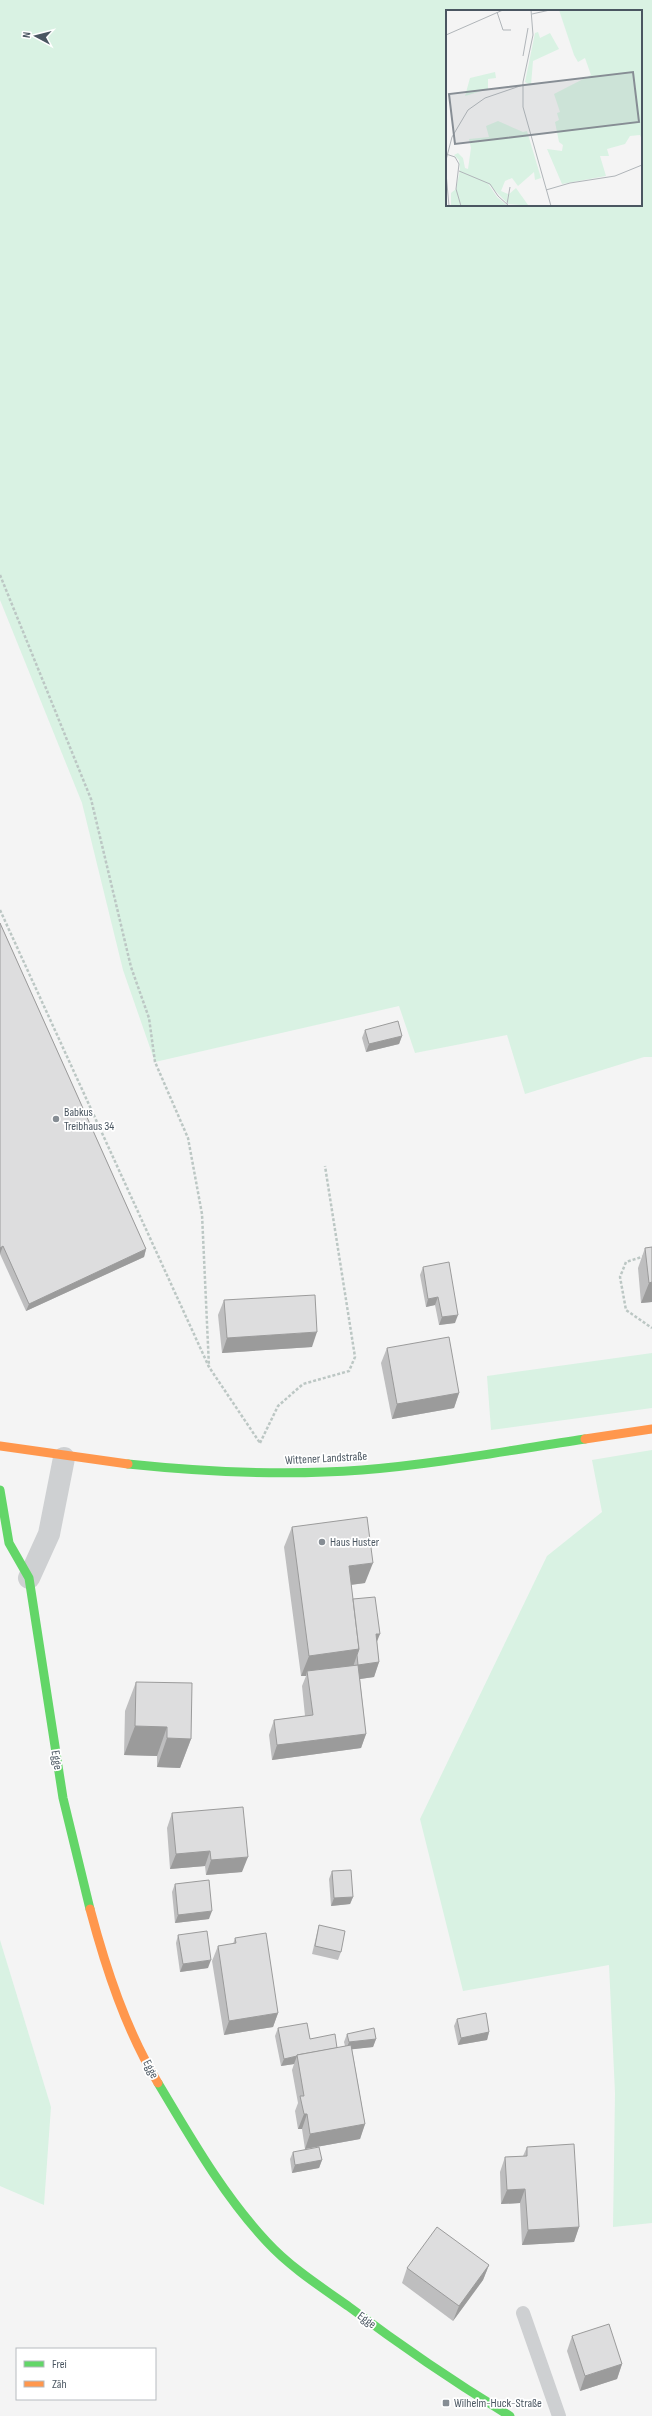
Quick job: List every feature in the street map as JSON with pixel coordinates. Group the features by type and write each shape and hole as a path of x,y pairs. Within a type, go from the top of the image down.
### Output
{"street":[{"name":"Wittener Landstraße","path":"0,1446 64,1458 195,1471 278,1473 346,1471 414,1464 652,1429"},
{"path":"29,1578 49,1534 64,1458"},
{"name":"Egge","path":"0,1490 9,1543 29,1578 64,1798 82,1883 102,1953 127,2020 153,2075 172,2108 230,2197 253,2227 282,2257 433,2367 510,2416"}],"lane":[{"path":"524,2313 559,2416"}],"path":[{"path":"0,575 91,799 131,967 149,1018 155,1062 188,1138 202,1214 209,1367"},
{"path":"0,910 209,1367 260,1443 278,1473"},
{"path":"260,1443 278,1406 303,1384 350,1371 355,1357 325,1166"},
{"path":"652,1253 626,1262 620,1277 626,1310 652,1328"}],"green space":[{"path":"0,0 652,0 652,1057 644,1057 525,1094 507,1035 415,1053 399,1006 155,1062 123,970 82,803 0,600"},
{"path":"652,1353 652,1408 491,1430 487,1376"},
{"path":"652,1450 652,2223 613,2227 615,2093 609,1965 463,1991 420,1819 547,1556 602,1512 592,1460"},
{"path":"0,1940 51,2107 44,2205 0,2186"}],"building":[{"path":"0,923 146,1249 29,1304 3,1246 0,1248"},
{"path":"398,1021 402,1036 369,1044 365,1030"},
{"path":"652,1247 652,1282 649,1283 645,1248"},
{"path":"449,1262 458,1315 442,1317 438,1297 428,1299 423,1267"},
{"path":"315,1295 317,1332 227,1338 224,1300"},
{"path":"449,1337 459,1393 397,1404 387,1348"},
{"path":"367,1517 373,1563 349,1566 359,1649 309,1656 292,1527"},
{"path":"375,1597 380,1634 376,1634 379,1662 358,1665 357,1655 359,1649 353,1599"},
{"path":"358,1665 366,1734 277,1745 274,1720 313,1715 307,1671"},
{"path":"136,1682 192,1683 191,1739 167,1738 167,1727 135,1726"},
{"path":"243,1807 248,1857 211,1860 210,1851 176,1854 172,1813"},
{"path":"351,1870 353,1897 334,1898 332,1871"},
{"path":"209,1880 212,1911 178,1915 175,1884"},
{"path":"319,1925 345,1931 341,1952 315,1946"},
{"path":"207,1931 211,1960 183,1964 178,1935"},
{"path":"266,1933 278,2013 229,2021 218,1946 236,1943 235,1938"},
{"path":"486,2013 489,2032 461,2038 457,2019"},
{"path":"307,2023 310,2039 335,2034 337,2048 297,2055 284,2059 278,2028"},
{"path":"374,2028 376,2039 349,2042 347,2034"},
{"path":"351,2045 365,2124 310,2134 307,2114 304,2114 300,2096 304,2096 297,2055"},
{"path":"574,2144 579,2227 528,2230 525,2189 507,2190 505,2157 527,2156 527,2147"},
{"path":"319,2147 322,2160 295,2165 293,2152"},
{"path":"437,2227 489,2265 459,2306 407,2268"},
{"path":"609,2324 622,2364 585,2376 572,2336"}],"traffic: fast":[{"path":"128,1464 245,1472 333,1472 418,1464 585,1439"},
{"path":"0,1490 9,1543 29,1578 63,1798 90,1909"},
{"path":"158,2083 208,2166 222,2186 251,2224 276,2251 306,2276 407,2349 510,2416"}],"traffic: slow":[{"path":"585,1439 652,1429"},
{"path":"0,1446 128,1464"},
{"path":"90,1909 118,1999 136,2042 158,2083"}],"place":[{"name":"Babkus Treibhaus 34","path":"56,1119"},
{"name":"Haus Huster","path":"322,1542"},
{"name":"Wilhelm-Huck-Straße","path":"446,2403"}]}
